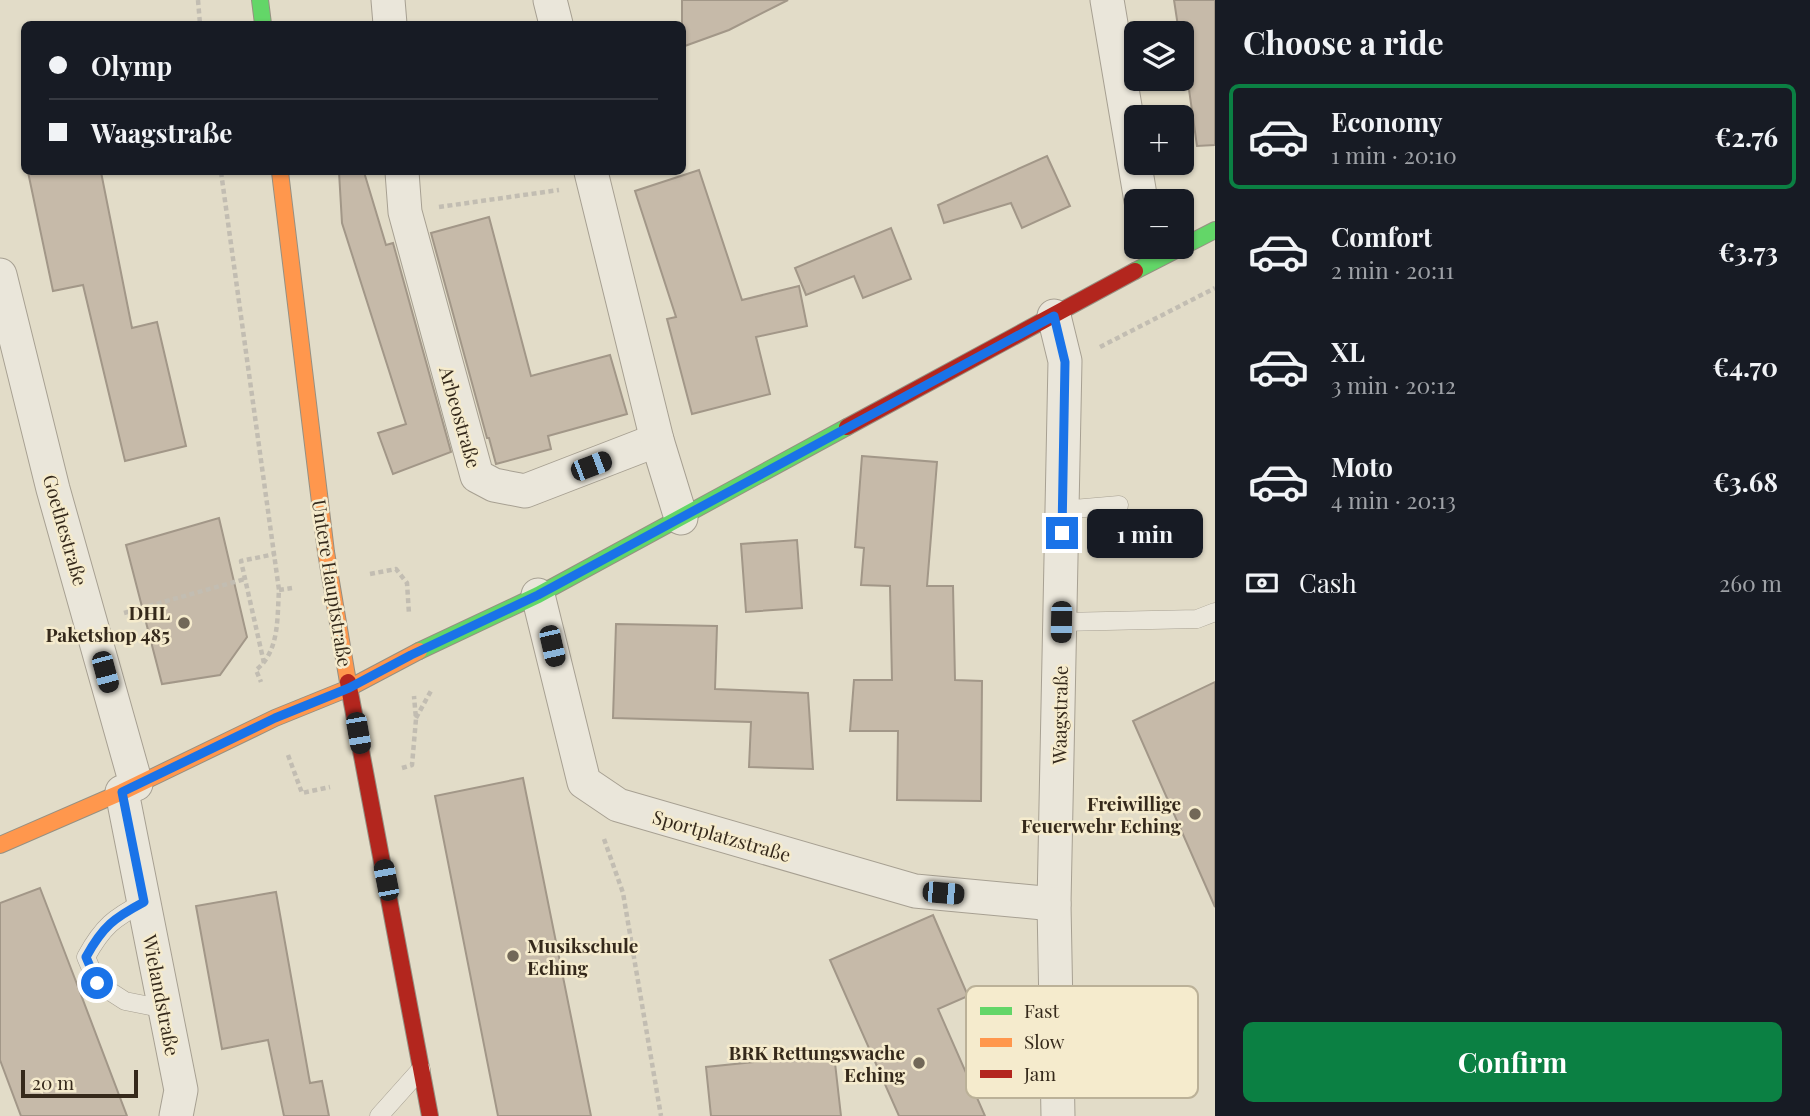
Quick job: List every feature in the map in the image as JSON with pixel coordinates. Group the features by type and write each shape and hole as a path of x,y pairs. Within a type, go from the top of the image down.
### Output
{"street":[{"path":"260,0 263,21"},
{"path":"388,0 390,21"},
{"path":"550,0 555,21"},
{"path":"1107,0 1139,189"},
{"name":"Untere Hauptstraße","path":"280,175 326,552 430,1116"},
{"name":"Arbeostraße","path":"402,175 405,212 477,476 494,485 525,491 657,440"},
{"path":"593,178 657,440 681,518"},
{"path":"1194,238 1215,230"},
{"path":"0,845 129,788 275,718 349,688 538,595 1054,316 1143,259"},
{"name":"Goethestraße","path":"0,275 53,489 91,622 129,788"},
{"name":"Waagstraße","path":"1054,316 1065,362 1054,904 1056,986"},
{"path":"538,595 584,782"},
{"name":"Sportplatzstraße","path":"584,782 618,805 915,891 1054,904"},
{"name":"Wielandstraße","path":"129,788 144,902 181,1090 176,1116"},
{"name":"Waagstraße","path":"1058,1098 1058,1116"}],"lane":[{"path":"1062,510 1119,505"},
{"path":"1061,622 1197,619 1215,612"},
{"path":"144,902 116,916 96,938 86,957 97,983 125,1001 165,1009"},
{"path":"379,1116 421,1069"}],"path":[{"path":"198,0 200,21"},
{"path":"221,175 279,590 275,641 264,663 256,670 302,793 366,779"},
{"path":"405,212 593,178"},
{"path":"1065,362 1105,345 1215,288"},
{"path":"264,663 240,561 275,554"},
{"path":"91,622 245,579"},
{"path":"584,782 623,893 662,1116"}],"building":[{"path":"682,0 788,0 729,30 686,46 686,21 682,21"},
{"path":"1174,0 1215,0 1215,145 1197,146 1194,105 1191,105 1189,91 1194,91 1194,21 1177,21"},
{"path":"1047,156 1070,206 1022,228 1011,203 944,223 938,205"},
{"path":"699,170 742,300 799,286 807,326 756,337 770,394 692,414 667,319 676,317 635,191"},
{"path":"29,175 102,175 132,328 157,322 186,446 125,461 83,285 53,291"},
{"path":"339,175 365,175 386,245 393,243 451,452 393,474 378,433 406,424 342,223"},
{"path":"489,217 531,376 610,355 627,414 548,436 551,449 496,464 431,233"},
{"path":"891,228 911,279 863,298 854,276 806,295 795,268"},
{"path":"862,456 937,462 927,586 953,586 955,680 982,681 981,801 897,800 898,731 850,731 854,680 892,680 890,586 861,585 864,548 855,547"},
{"path":"219,518 247,637 220,675 162,684 126,545"},
{"path":"797,540 802,608 746,612 741,544"},
{"path":"616,624 717,626 715,689 808,693 813,769 749,767 751,722 613,718"},
{"name":"Freiwillige Feuerwehr Eching","path":"1215,682 1215,907 1133,721"},
{"name":"Musikschule Eching","path":"523,778 591,1116 498,1116 435,796"},
{"path":"40,888 127,1116 21,1116 0,1060 0,903"},
{"path":"276,892 310,1083 322,1081 329,1116 284,1116 268,1040 222,1049 196,906"},
{"name":"BRK Rettungswache Eching","path":"933,915 966,991 966,997 938,1009 966,1073 966,1098 977,1098 985,1116 899,1116 830,960"},
{"path":"834,1054 841,1116 711,1116 706,1067"}],"traffic: fast":[{"path":"260,0 263,21"},
{"path":"1135,271 1215,230"},
{"path":"419,651 538,595 847,427"}],"traffic: slow":[{"path":"280,175 326,552 348,682"},
{"path":"0,845 122,792 275,718 349,688 419,651"}],"traffic: jam":[{"path":"847,427 1135,271"},
{"path":"348,682 430,1116"}],"place":[{"name":"DHL Paketshop 485","path":"184,623"},
{"name":"Freiwillige Feuerwehr Eching","path":"1195,814"},
{"name":"Musikschule Eching","path":"513,956"},
{"name":"BRK Rettungswache Eching","path":"919,1063"}],"route":[{"path":"97,983 86,957 96,938 116,916 144,902 122,792 275,718 349,688 411,655 538,595 1054,316 1065,362 1062,533"}]}
